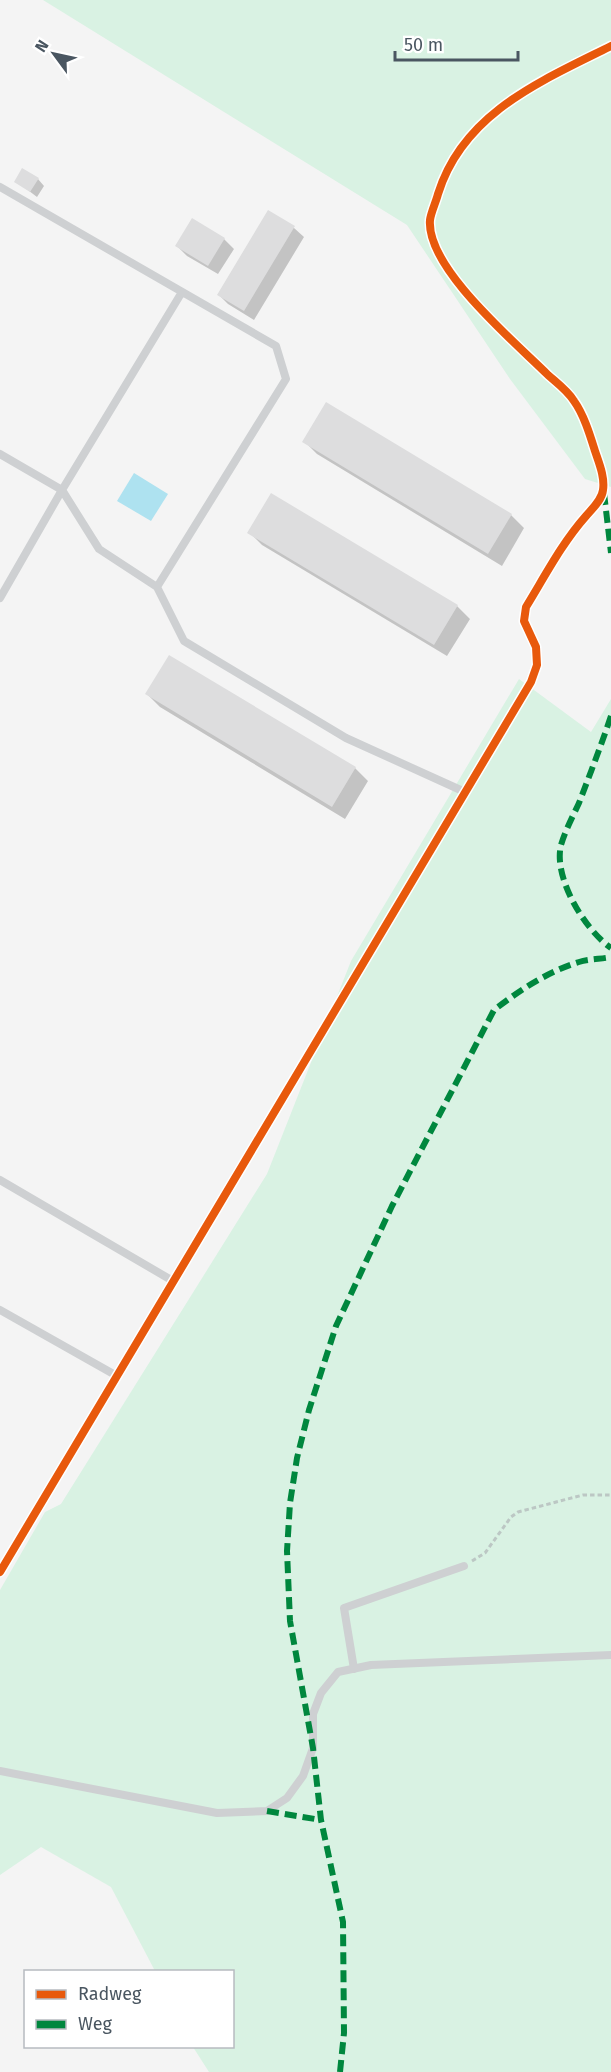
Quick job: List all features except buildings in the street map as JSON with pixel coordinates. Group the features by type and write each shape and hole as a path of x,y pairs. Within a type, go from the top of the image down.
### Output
{"lane":[{"path":"0,187 276,346 286,379 157,587"},
{"path":"0,598 62,490 182,292"},
{"path":"0,454 62,490 99,549 157,587 184,641 346,738 465,792"},
{"path":"0,1180 173,1281"},
{"path":"0,1310 117,1376"},
{"path":"354,1669 344,1608 464,1566"},
{"path":"0,1771 217,1813 267,1811 287,1798 303,1776 313,1748 313,1714 321,1693 338,1672 371,1665 611,1655"}],"path":[{"path":"464,1566 485,1553 511,1517 518,1512 583,1495 611,1495"}],"green space":[{"path":"43,0 611,0 611,487 585,479 510,379 407,225"},
{"path":"519,679 591,732 611,699 611,2072 209,2072 194,2048 234,2048 234,1970 154,1970 111,1887 41,1847 0,1875 0,1590 45,1512 61,1504 267,1174 351,961"}],"water":[{"path":"134,473 168,494 151,521 117,501"}],"marked path":[{"path":"604,493 611,553"},
{"path":"611,716 561,845 560,858 566,887 573,902 591,929 611,948"},
{"path":"340,2072 344,2033 343,1922 321,1820 313,1748 290,1621 287,1551 290,1503 297,1458 309,1410 336,1326 392,1206 494,1010 545,976 567,966 611,957"},
{"path":"267,1811 321,1820"}],"cycle path":[{"path":"0,1572 531,682 537,665 536,647 524,621 526,607 569,537 599,501 603,490 600,465 581,412 572,397 496,325 457,282 442,260 433,239 430,220 450,166 466,142 485,121 532,87 611,46"}]}
